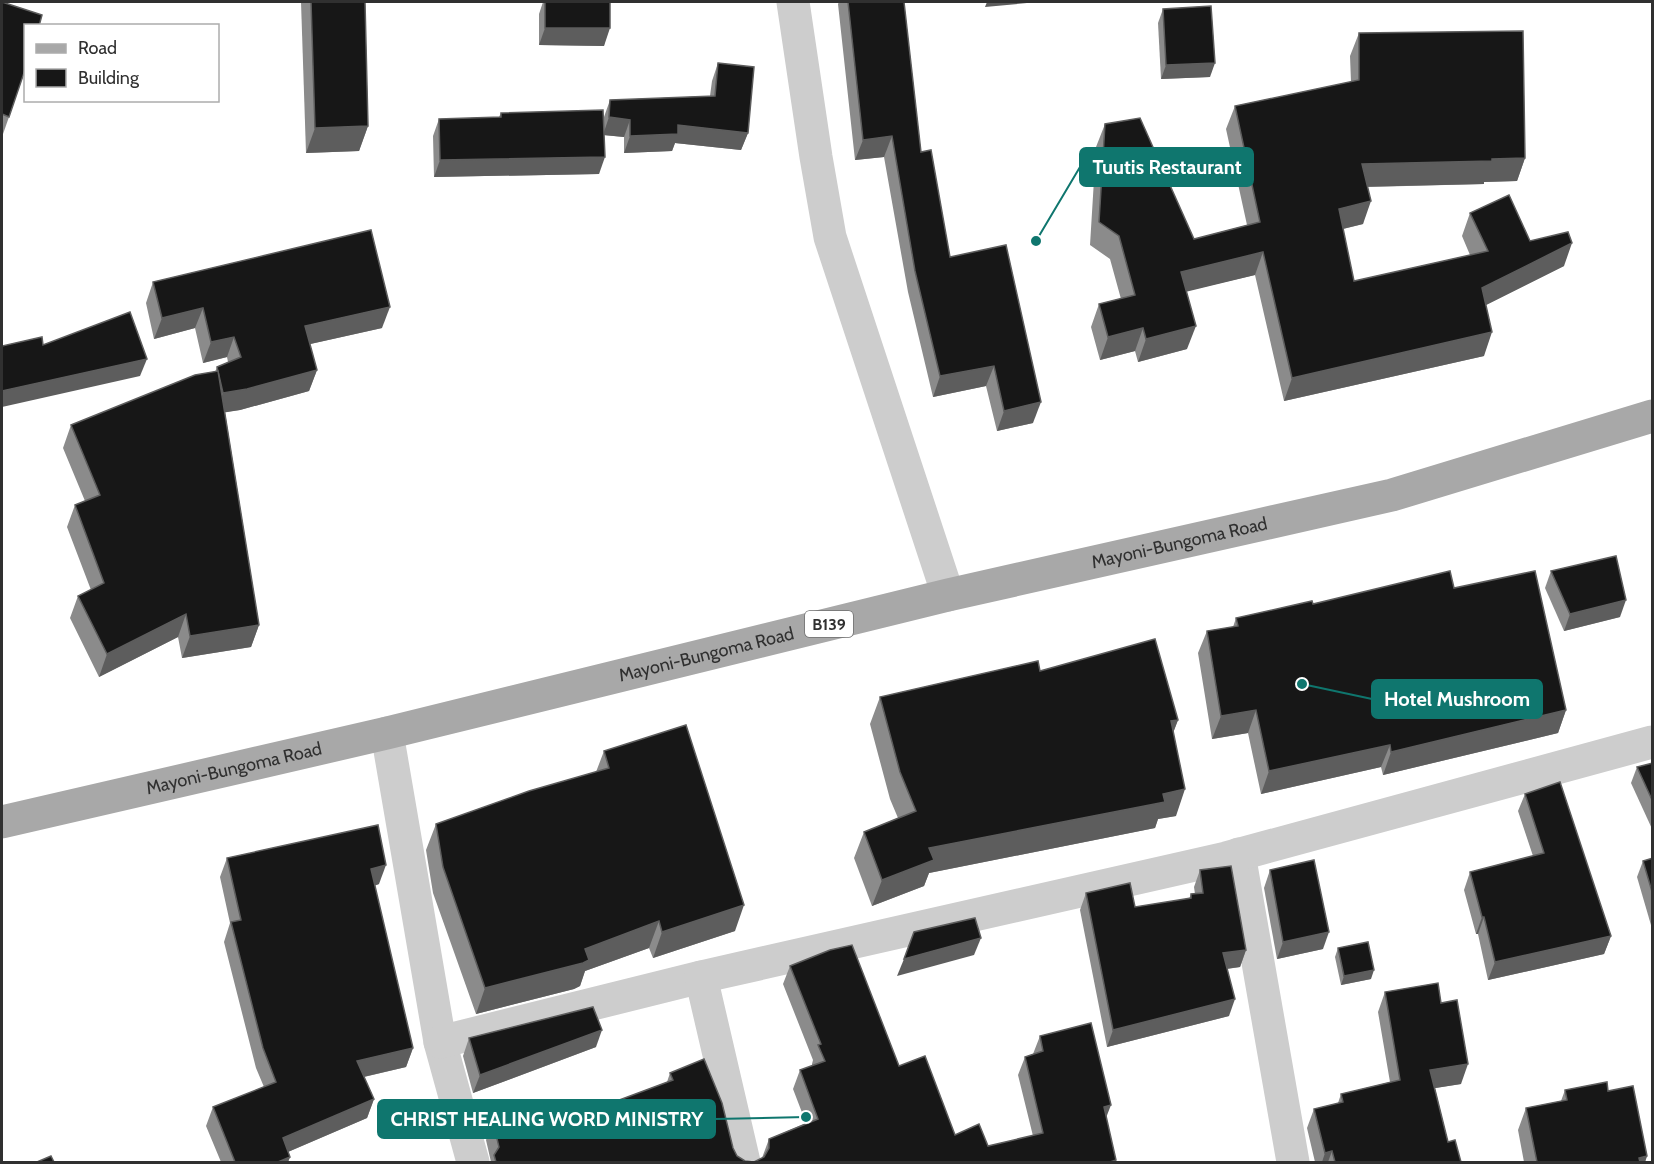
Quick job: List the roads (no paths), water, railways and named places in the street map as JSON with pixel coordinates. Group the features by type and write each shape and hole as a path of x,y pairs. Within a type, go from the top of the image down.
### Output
{"main road":[{"name":"Mayoni-Bungoma Road","path":"2,822 387,733 948,595 1392,495 1653,416"}],"street":[{"path":"793,2 830,237 948,595"},
{"path":"387,733 440,1042 473,1162"},
{"path":"440,1042 701,977 1239,854 1653,742"},
{"path":"1239,854 1293,1162"},
{"path":"701,977 744,1162"}],"place":[{"name":"Tuutis Restaurant","path":"1036,241"},
{"name":"Hotel Mushroom","path":"1302,684"},
{"name":"CHRIST HEALING WORD MINISTRY","path":"806,1117"}]}
